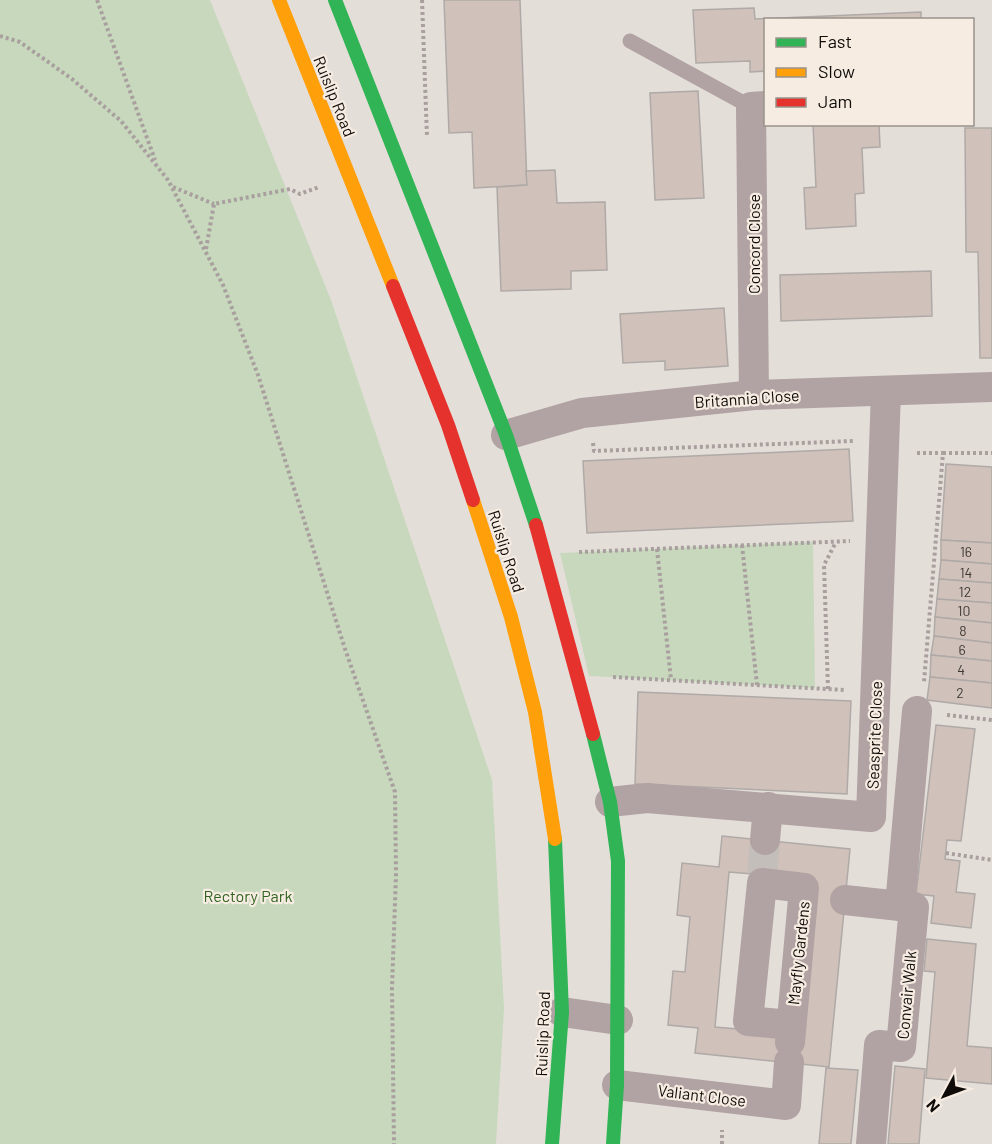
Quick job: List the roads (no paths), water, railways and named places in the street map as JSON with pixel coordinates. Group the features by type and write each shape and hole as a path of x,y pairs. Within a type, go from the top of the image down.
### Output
{"street":[{"name":"Ruislip Road","path":"279,0 448,425 511,617 535,712 554,825 562,1012 552,1144"},
{"path":"335,0 506,435 543,545 579,675 610,802 618,861 617,1085 613,1144"},
{"name":"Concord Close","path":"754,395 758,107"},
{"name":"Britannia Close","path":"506,435 591,412 754,395 992,387"},
{"name":"Seasprite Close","path":"610,802 646,798 871,817 886,391"},
{"path":"845,900 900,906 920,700"},
{"path":"765,840 768,807"},
{"name":"Mayfly Gardens","path":"786,1106 804,888 762,879 748,1021 790,1043"},
{"name":"Convair Walk","path":"871,1144 879,1045 901,1047 914,908 900,906"},
{"path":"562,1012 618,1020"},
{"name":"Valiant Close","path":"617,1085 786,1106"}],"lane":[{"path":"630,41 758,107"}],"tunnel":[{"path":"762,874 765,840"}],"park label":[{"name":"Rectory Park","path":"248,895"}]}
